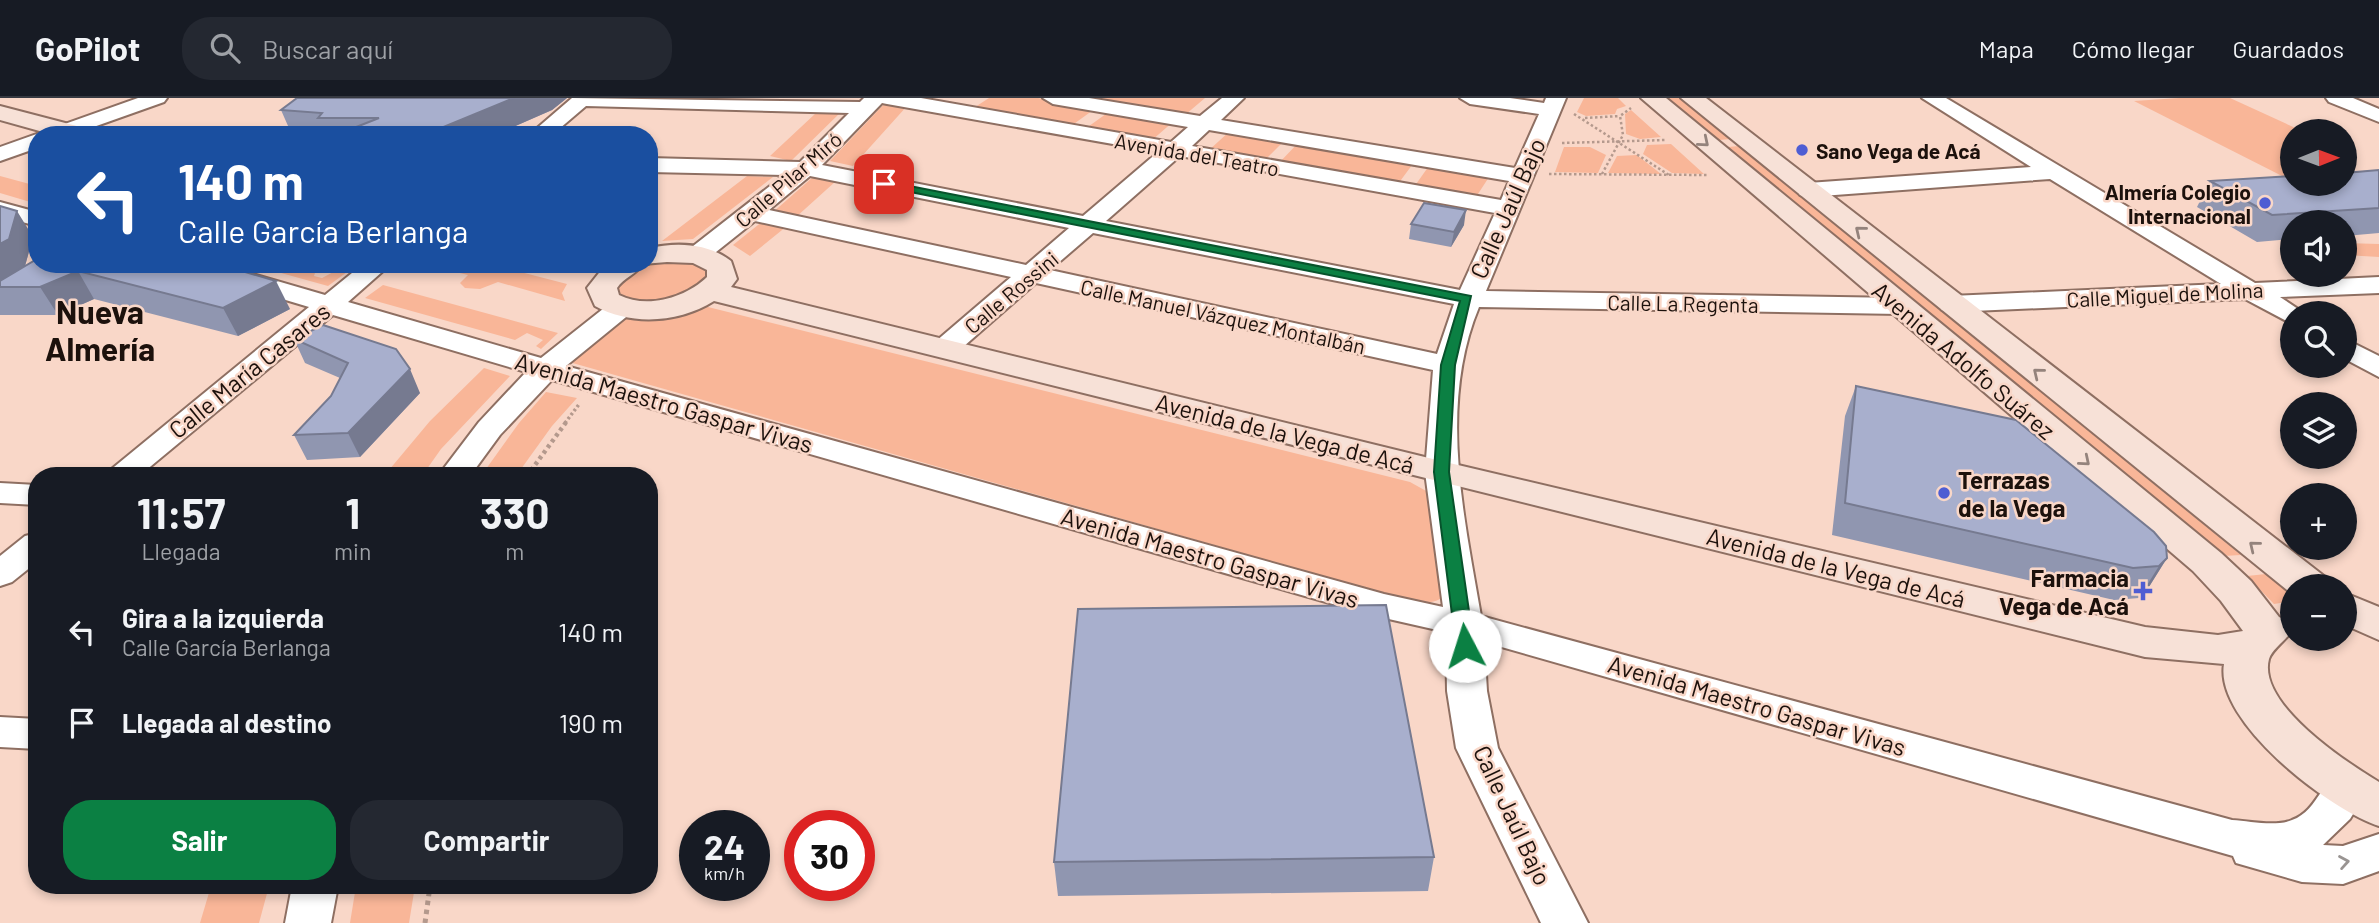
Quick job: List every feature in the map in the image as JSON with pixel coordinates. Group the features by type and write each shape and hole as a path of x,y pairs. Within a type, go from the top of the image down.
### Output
{"main road":[{"name":"Avenida Adolfo Suárez","path":"1692,98 2294,574"},
{"name":"Avenida Adolfo Suárez","path":"1643,102 1900,306 2218,572 2271,633"},
{"path":"0,113 43,126"},
{"path":"612,273 602,288 606,300 622,307 664,307 712,291 722,279 721,267 697,255 658,256"},
{"name":"Avenida de la Vega de Acá","path":"712,291 1441,472 2145,642 2218,650 2271,633"},
{"path":"2357,614 2379,626"},
{"path":"2357,623 2379,626"},
{"path":"2271,633 2246,658 2246,673 2261,709 2295,748 2363,797"},
{"name":"Avenida de la Vega de Acá","path":"2145,642 2187,659 2221,678 2261,709"}],"street":[{"path":"84,126 157,98"},
{"name":"Avenida del Teatro","path":"887,98 1508,208"},
{"name":"Avenida del Teatro","path":"1053,98 1521,176"},
{"name":"Calle Rossini","path":"945,348 1234,98"},
{"path":"1470,98 1559,107"},
{"path":"1932,98 2280,309"},
{"path":"2336,98 2379,116"},
{"path":"550,126 583,99 871,103"},
{"name":"Calle Pilar Miró","path":"697,255 806,169 871,103"},
{"name":"Calle Jaúl Bajo","path":"1559,107 1521,176 1467,299 1448,365 1441,472 1464,624 1467,691 1477,748 1565,923"},
{"path":"0,155 28,144"},
{"name":"Calle La Regenta","path":"658,165 806,169 1467,299 1900,306"},
{"path":"1808,190 2055,172"},
{"path":"0,209 28,217"},
{"name":"Calle Manuel Vázquez Montalbán","path":"752,213 1448,365"},
{"name":"Avenida Maestro Gaspar Vivas","path":"221,273 597,384 1384,606 1464,624 2232,838 2275,841 2306,837 2328,817 2363,797"},
{"name":"Calle María Casares","path":"130,467 368,273"},
{"name":"Calle Miguel de Molina","path":"1951,304 2379,285"},
{"path":"460,467 483,433 548,369 622,307"},
{"path":"2357,354 2379,368"},
{"path":"0,493 28,495"},
{"path":"0,574 28,551"},
{"path":"0,732 28,734"},
{"name":"Avenida Maestro Gaspar Vivas","path":"2232,838 2253,851 2302,863 2343,864 2379,852"},
{"path":"308,923 313,894"}],"path":[{"path":"1602,174 1623,135 1620,117 1624,111 1643,102"},
{"path":"1559,107 1585,118 1618,143 1669,175"},
{"path":"1585,118 1620,117"},
{"path":"1557,144 1673,140"},
{"path":"1545,174 1714,176"},
{"path":"533,467 562,424 597,384"},
{"path":"425,923 429,894"}],"shaded area":[{"path":"989,98 1038,98 1096,108 1071,126 972,109"},
{"path":"1077,98 1205,98 1185,115"},
{"path":"1584,98 1618,98 1626,106 1617,109 1615,114 1586,116 1577,112"},
{"path":"1668,98 1680,98 1731,139 1719,140"},
{"path":"2230,98 2280,121 2280,175 2134,101"},
{"path":"886,102 907,106 853,166 830,161"},
{"path":"830,110 843,110 791,161 770,156 816,113 827,113"},
{"path":"1631,110 1661,137 1640,139 1626,134 1625,114"},
{"path":"1110,111 1174,121 1151,141 1085,129"},
{"path":"1230,131 1285,140 1264,161 1208,151"},
{"path":"1299,142 1415,161 1398,184 1279,163"},
{"path":"1671,144 1704,174 1672,173 1643,154 1647,145"},
{"path":"1739,146 2241,555 2223,556 1728,147"},
{"path":"1564,147 1590,147 1606,155 1598,173 1555,172"},
{"path":"1637,155 1661,174 1608,173 1617,156"},
{"path":"1431,163 1491,174 1476,197 1414,187"},
{"path":"0,176 28,184 28,201 0,193"},
{"path":"747,176 773,177 693,239 662,241"},
{"path":"813,177 836,181 795,218 771,214"},
{"path":"763,221 787,226 750,256 733,245"},
{"path":"2357,243 2379,244 2379,257 2357,256"},
{"path":"658,262 694,263 708,273 706,280 688,294 660,302 629,300 615,290 629,273 658,273"},
{"path":"281,273 315,273 314,276 322,278 331,273 346,273 328,286"},
{"path":"460,273 525,273 567,284 562,293 565,301 498,282 480,289 465,288 460,283 468,275"},
{"path":"383,285 558,333 541,349 536,346 543,340 527,333 515,340 365,298"},
{"path":"700,305 1410,482 1428,492 1445,594 1436,601 1415,602 569,362 621,317"},
{"path":"484,368 510,376 441,449 428,467 392,467 430,421"},
{"path":"546,392 577,398 552,426 522,467 487,467 519,423"},
{"path":"2266,574 2280,583 2280,603 2274,604 2247,576"},
{"path":"209,894 267,894 259,923 200,923"},
{"path":"355,894 414,894 409,923 350,923"}],"building":[{"path":"297,98 514,98 446,126 359,126 379,118 318,118 322,113 281,110"},
{"path":"2379,170 2379,208 2280,210 2280,214 2272,215 2210,181 2280,177 2280,196 2357,196 2357,172"},
{"path":"1424,203 1466,210 1454,232 1411,224"},
{"path":"0,206 17,211 9,239 0,244"},
{"path":"28,264 28,273 73,273 40,287 0,287 0,281"},
{"path":"86,273 249,273 276,281 223,308"},
{"path":"323,325 396,349 410,369 348,433 294,435 331,396 348,363 294,339"},
{"name":"Terrazas de la Vega","path":"1856,386 2016,420 2154,532 2166,546 2167,558 2159,566 2133,568 1845,503"},
{"path":"1386,605 1434,857 1054,862 1078,609"}],"place":[{"name":"Sano Vega de Acá","path":"1802,150"},
{"name":"Almería Colegio Internacional","path":"2265,203"},
{"name":"Terrazas de la Vega","path":"1944,493"},
{"name":"Farmacia Vega de Acá","path":"2143,591"}],"district":[{"name":"Nueva Almería","path":"100,330"}],"route":[{"path":"884,184 1467,299 1448,365 1441,472 1465,646"}]}
